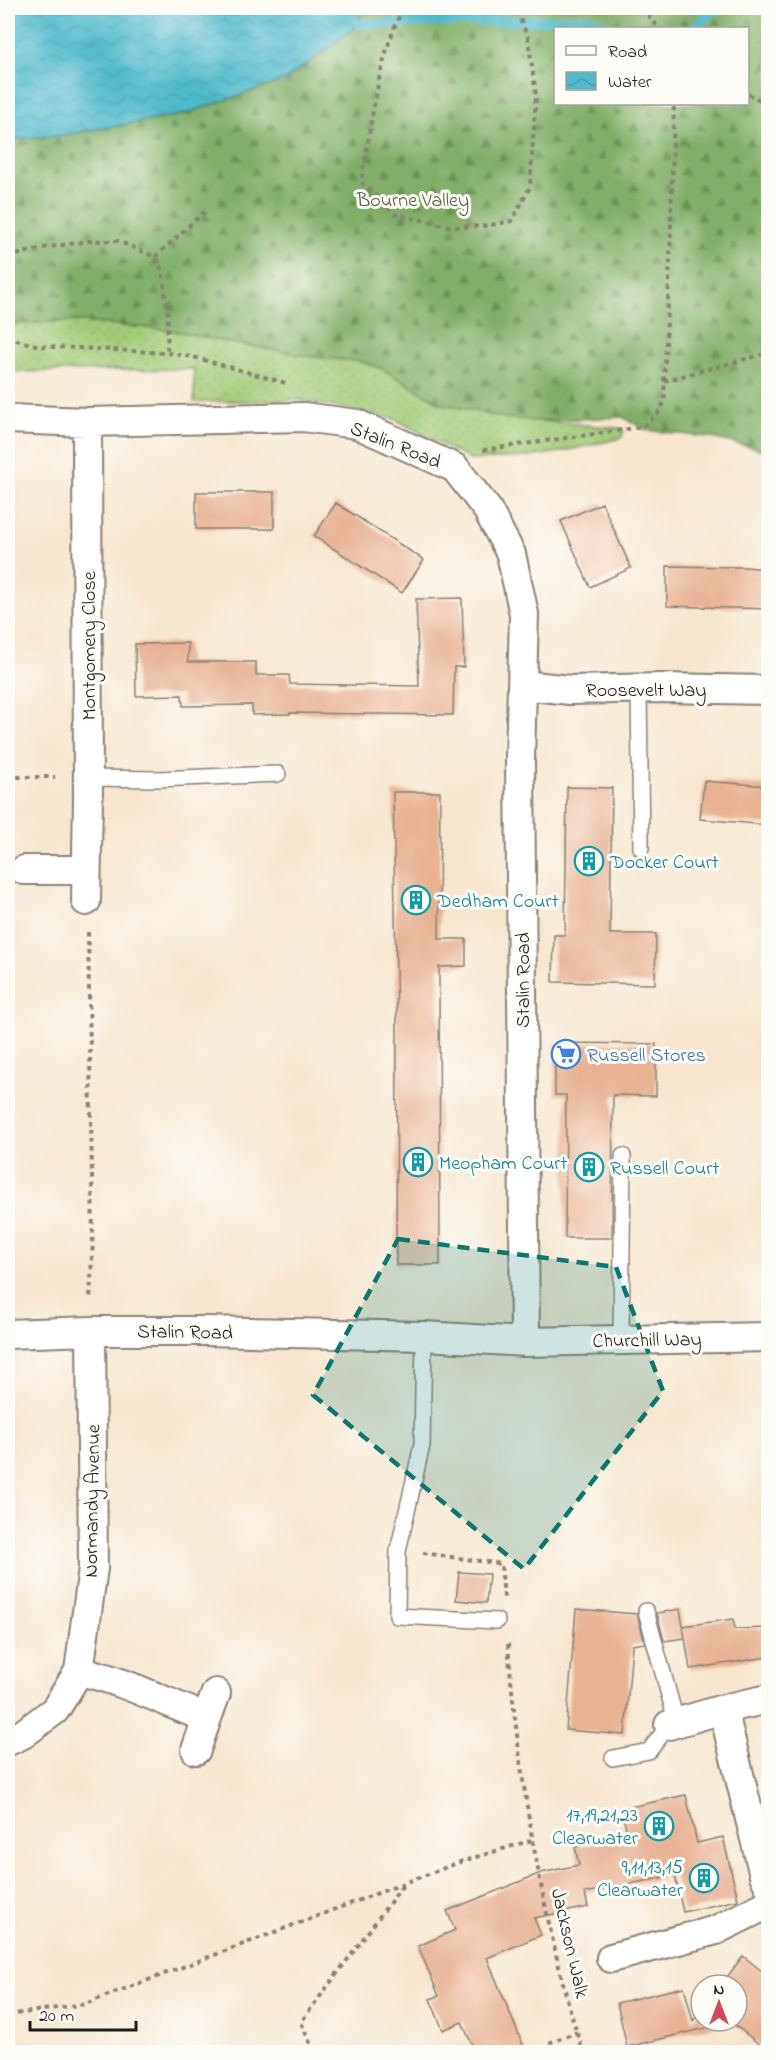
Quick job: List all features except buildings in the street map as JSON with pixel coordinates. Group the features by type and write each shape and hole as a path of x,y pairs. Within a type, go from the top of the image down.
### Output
{"street":[{"name":"Stalin Road","path":"8,419 87,422 303,417 357,424 454,468 487,509 511,554 524,614 520,759 525,1342 424,1336 91,1331 8,1334"},
{"name":"Montgomery Close","path":"86,901 87,422"},
{"name":"Roosevelt Way","path":"523,685 570,690 639,688 768,690"},
{"path":"24,870 86,870"},
{"name":"Normandy Avenue","path":"8,1741 23,1734 55,1710 79,1671 93,1568 91,1331"},
{"name":"Churchill Way","path":"525,1342 768,1337"},
{"path":"79,1671 129,1686 212,1705 196,1750"},
{"path":"673,1724 768,1699"},
{"path":"723,1709 768,1884"},
{"path":"611,1958 716,1930 768,1904"}],"lane":[{"path":"639,688 641,848"},
{"path":"88,778 157,779 278,774"},
{"path":"621,1340 622,1156"},
{"path":"424,1336 422,1445 398,1551 397,1616 497,1621"},
{"path":"613,1758 649,1751 673,1724 646,1611"}],"path":[{"path":"403,8 394,26 383,61 361,182 396,214 453,226 512,221 531,187 536,95 528,37 515,8"},
{"path":"642,8 658,27"},
{"path":"749,95 768,104"},
{"path":"476,451 642,427 657,415 665,401 674,105"},
{"path":"155,257 204,212"},
{"path":"8,257 43,248 90,241 118,241 155,257 162,270 168,315 167,353 39,346 8,336"},
{"path":"664,381 768,352"},
{"path":"8,777 88,778"},
{"path":"86,901 93,1237 90,1293 91,1331"},
{"path":"398,1551 501,1564 505,1602"},
{"name":"Jackson Walk","path":"508,1643 517,1740 532,1840 565,1992 583,2052"},
{"path":"8,2015 85,2004 460,1862 532,1840"},
{"path":"314,2052 301,2022 403,1885"},
{"path":"546,2052 551,2042 578,2032"}],"highlighted area":[{"path":"398,1239 616,1267 663,1391 524,1569 313,1395"}],"green space":[{"name":"Bourne Valley","path":"360,8 768,8 768,451 708,437 646,430 623,417 536,421 499,417 440,403 383,369 359,361 313,357 171,330 72,321 8,324 8,139 58,136 181,115 285,80 360,24"},
{"path":"72,321 171,330 313,357 359,361 383,369 440,403 499,417 619,428 624,431 621,438 565,451 529,457 470,460 395,419 300,400 194,402 194,369 8,372 8,324"}],"water":[{"path":"8,8 360,8 360,24 285,80 181,115 58,136 8,139"}],"waterway":[{"path":"695,27 716,8"},
{"path":"360,24 589,19 610,27"}],"place":[{"name":"Docker Court","path":"589,861"},
{"name":"Dedham Court","path":"416,900"},
{"name":"Russell Stores","path":"566,1054"},
{"name":"Meopham Court","path":"418,1162"},
{"name":"Russell Court","path":"589,1167"},
{"name":"17,19,21,23 Clearwater","path":"659,1826"},
{"name":"9,11,13,15 Clearwater","path":"704,1878"}]}
